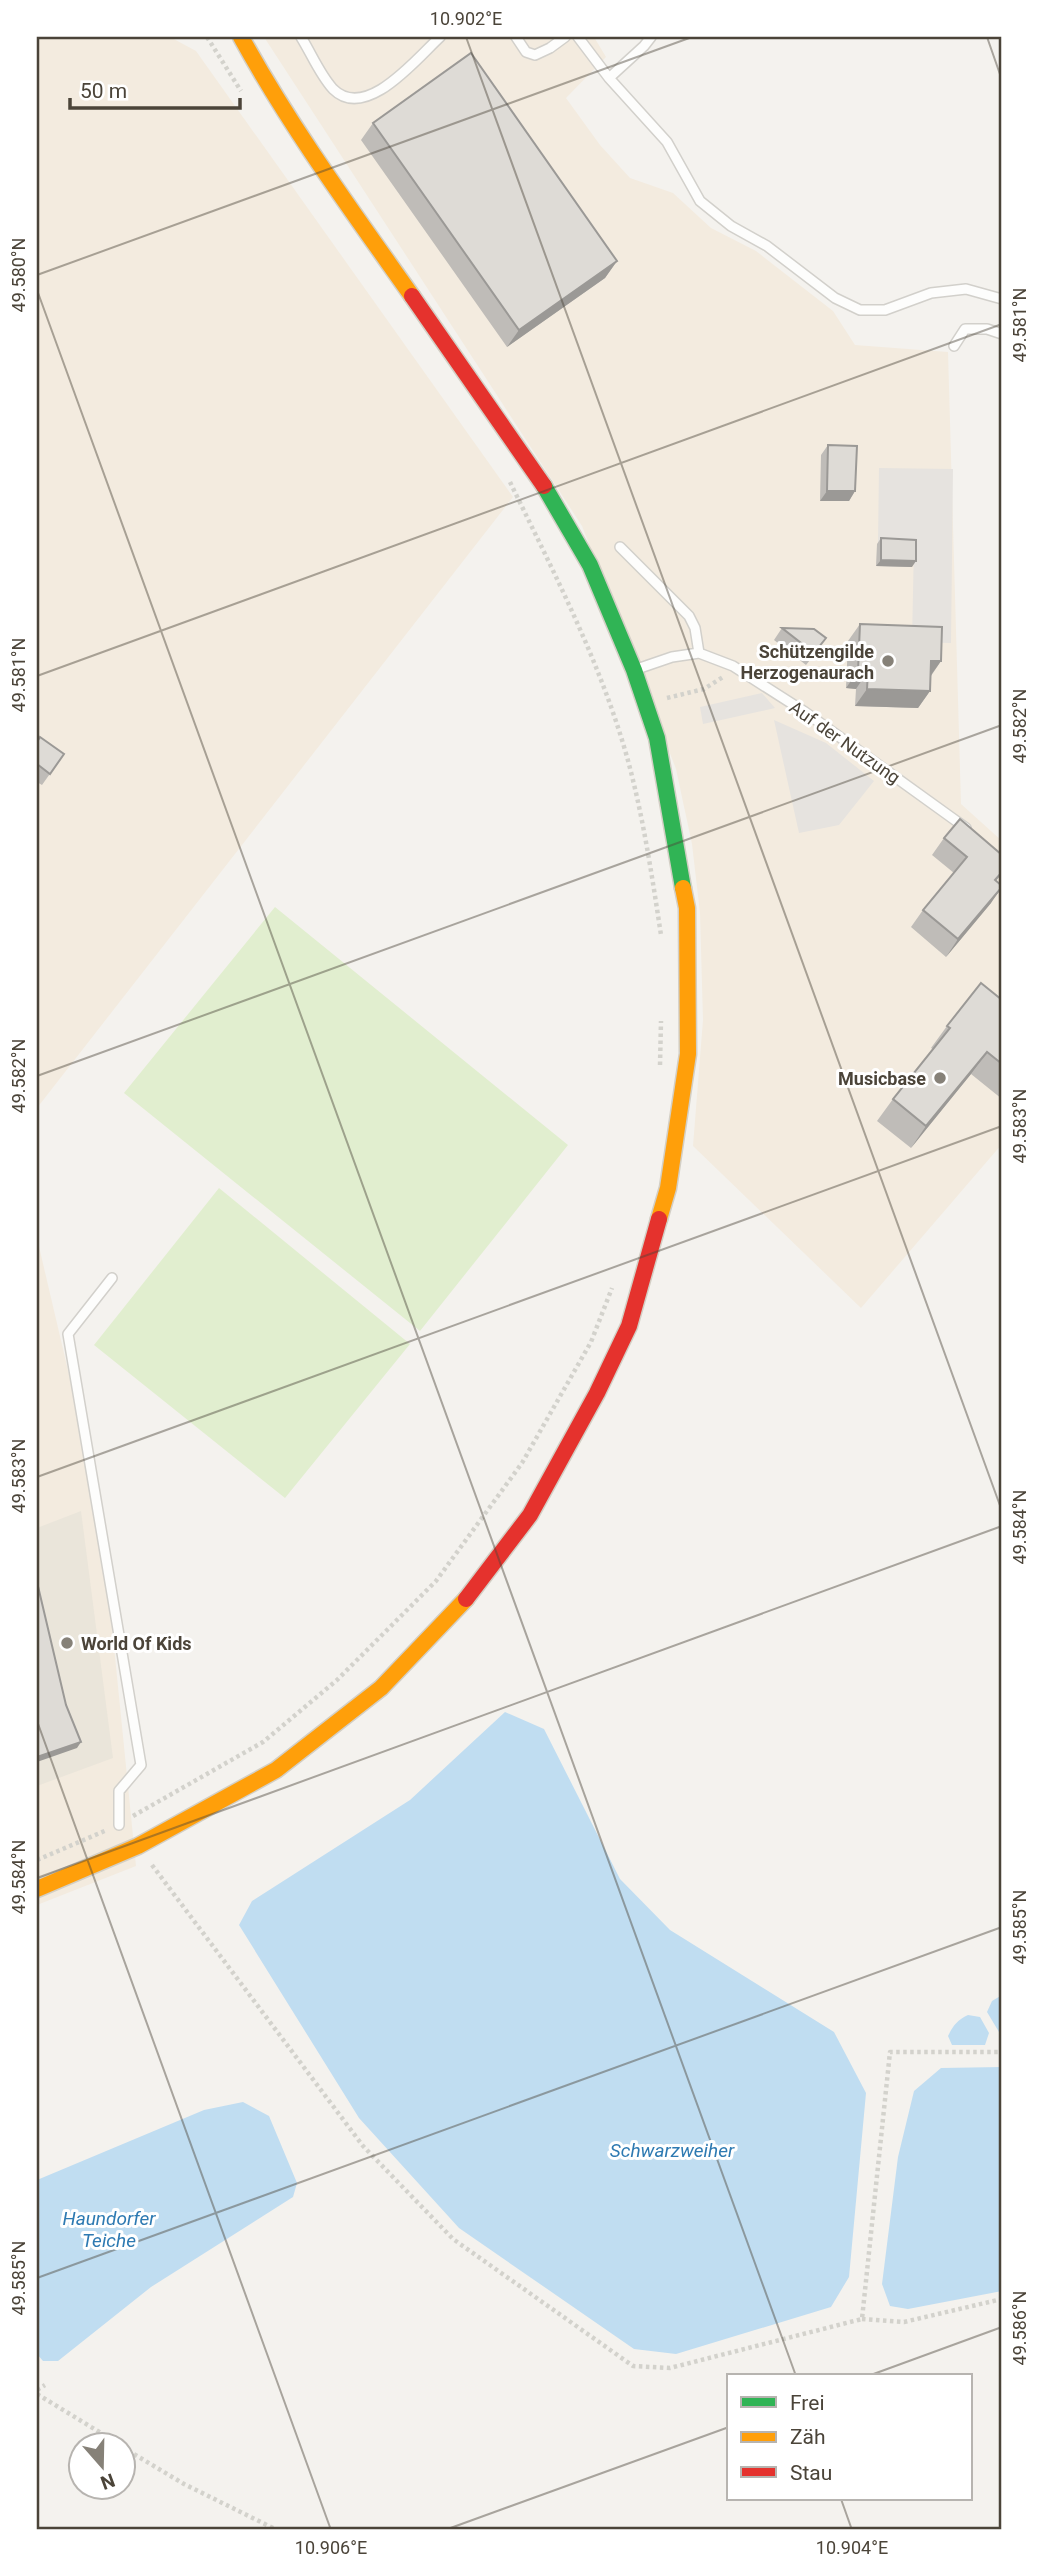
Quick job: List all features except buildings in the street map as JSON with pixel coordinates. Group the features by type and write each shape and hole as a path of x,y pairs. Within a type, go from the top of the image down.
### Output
{"street":[{"path":"37,1889 138,1846 276,1770 381,1688 466,1600 530,1515 597,1393 629,1326 668,1188 688,1055 687,908 657,738 634,670 590,565 552,497 357,220 284,111 241,37"}],"lane":[{"path":"301,37 332,88 343,97 357,99 371,96 390,84 440,37"},
{"path":"516,37 526,52 535,55 565,37"},
{"path":"578,37 609,78 667,142 700,201 731,226 767,246 835,298 860,310 885,310 931,293 966,289 1002,299"},
{"path":"609,78 651,37"},
{"path":"954,346 965,329 986,329 1002,334"},
{"path":"620,547 689,616 695,628 699,653 672,657 634,670"},
{"name":"Auf der Nutzung","path":"699,653 733,666 805,712 949,814 970,832"},
{"path":"112,1278 68,1334 141,1765 120,1791 119,1825"}],"path":[{"path":"207,37 247,99"},
{"path":"508,478 569,603 627,756 645,834 662,938"},
{"path":"645,703 704,689 719,681 733,666"},
{"path":"660,1071 662,1018"},
{"path":"37,1860 119,1825 264,1742 337,1680 436,1581 522,1464 591,1342 615,1282"},
{"path":"138,1846 363,2146 453,2239 633,2366 670,2368 862,2319 904,2322 1002,2300"},
{"path":"862,2319 890,2052 1002,2052"},
{"path":"45,2385 37,2392 96,2430"},
{"path":"136,2455 184,2484 277,2530"}],"shaded area":[{"path":"37,37 170,37 196,51 513,497 37,1108"},
{"path":"264,37 594,37 606,57 566,98 600,145 630,178 673,193 711,228 756,251 833,311 855,345 948,352 961,804 1002,841 1002,1144 861,1308 693,1146 703,1020 700,913 692,844 676,769 582,526"},
{"path":"879,468 953,469 951,643 912,642 914,543 878,542"},
{"path":"762,693 775,708 703,724 700,707"},
{"path":"774,720 826,743 874,781 839,825 799,833"},
{"path":"37,1238 100,1507 136,1866 37,1905"},
{"name":"World Of Kids","path":"81,1511 113,1758 37,1786 37,1528"}],"green space":[{"path":"275,907 568,1145 420,1331 124,1093"},
{"path":"219,1188 410,1344 285,1498 94,1345"}],"water":[{"name":"Schwarzweiher","path":"505,1712 544,1729 620,1879 670,1930 834,2032 866,2093 849,2277 831,2307 676,2354 634,2349 459,2228 359,2118 239,1925 252,1901 410,1800"},
{"path":"1002,1995 1002,2037 987,2012 992,2001"},
{"path":"968,2015 980,2017 989,2033 985,2045 952,2045 948,2036 950,2032 958,2021"},
{"path":"1002,2067 1002,2291 908,2309 890,2306 882,2284 898,2157 914,2091 941,2068"},
{"name":"Haundorfer Teiche","path":"243,2102 269,2116 297,2183 293,2197 151,2287 58,2361 43,2361 37,2354 37,2180 204,2110"}],"traffic: fast":[{"path":"544,486 590,565 634,670 657,738 683,888"}],"traffic: slow":[{"path":"241,37 301,137 412,296"},
{"path":"659,1219 668,1188 688,1054 687,908 683,888"},
{"path":"37,1889 138,1846 276,1770 381,1688 466,1599"}],"traffic: jam":[{"path":"412,296 544,486"},
{"path":"466,1599 530,1515 597,1393 629,1326 659,1219"}],"place":[{"name":"Schützengilde Herzogenaurach","path":"888,661"},
{"name":"Musicbase","path":"940,1078"},
{"name":"World Of Kids","path":"67,1643"}]}
